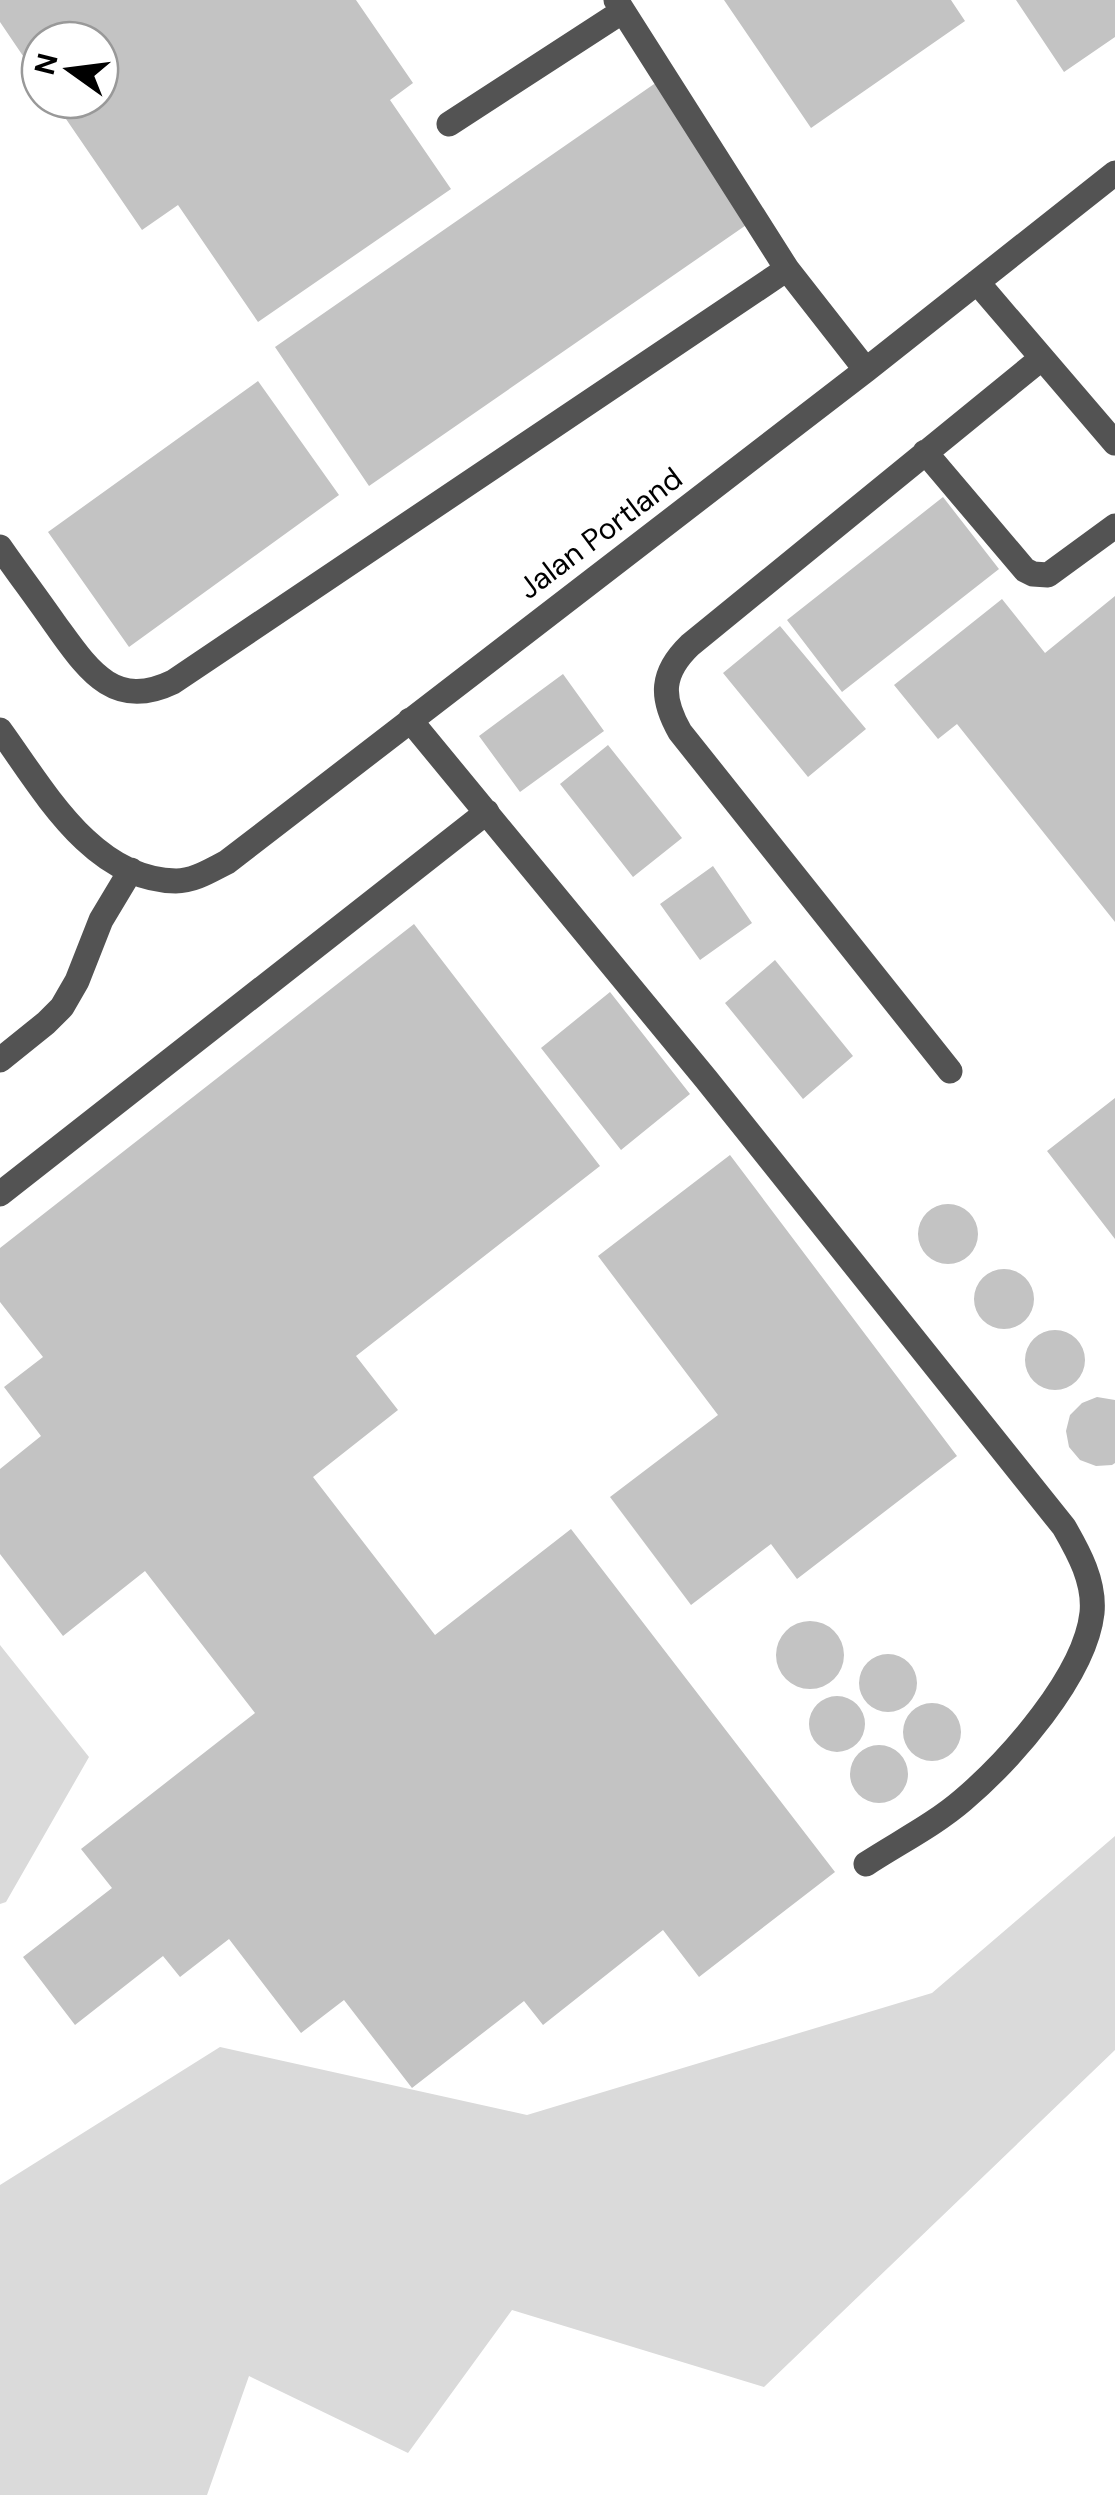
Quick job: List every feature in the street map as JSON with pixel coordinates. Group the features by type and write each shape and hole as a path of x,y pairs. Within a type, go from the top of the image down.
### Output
{"street":[{"path":"450,124 620,5 787,269 866,370"},
{"name":"Jalan Portland","path":"0,730 71,828 131,870 176,880 196,877 227,862 1115,174"},
{"path":"0,547 88,668 124,691 153,692 787,269"},
{"path":"977,282 1115,443"},
{"path":"950,1071 680,732 671,716 666,678 673,661 690,645 1042,358"},
{"path":"925,452 1032,574 1048,576 1115,526"},
{"path":"410,720 706,1079 1052,1512 1086,1566 1092,1610 1086,1640 1074,1667 1043,1711 1012,1750 962,1801 866,1864"},
{"path":"0,1194 487,812"},
{"path":"0,1060 62,1007 77,981 101,920 131,870"}],"shaded area":[{"path":"0,1645 89,1757 6,1902 0,1904"},
{"path":"1115,1836 1115,2050 764,2387 512,2310 408,2453 249,2376 207,2495 0,2495 0,2185 220,2047 527,2115 932,1993"}],"building":[{"path":"0,0 356,0 413,83 390,100 451,189 258,322 178,205 142,230 67,120 120,120 120,20 20,20 20,52 0,22"},
{"path":"724,0 951,0 965,21 811,128"},
{"path":"1016,0 1115,0 1115,37 1064,72"},
{"path":"657,82 752,221 369,486 275,347"},
{"path":"258,381 339,495 129,647 48,532"},
{"path":"943,497 999,569 842,692 787,620"},
{"path":"1115,596 1115,922 957,724 938,739 894,685 1002,599 1045,653"},
{"path":"780,626 866,729 808,777 723,673"},
{"path":"563,674 604,731 520,792 479,736"},
{"path":"608,745 682,838 633,877 560,784"},
{"path":"713,866 752,923 700,960 660,904"},
{"path":"414,924 600,1166 356,1356 398,1410 313,1477 435,1635 571,1529 835,1872 699,1977 663,1930 543,2025 524,2001 412,2088 344,2000 301,2033 229,1939 180,1977 163,1956 75,2025 23,1957 112,1888 81,1849 255,1713 145,1571 63,1636 0,1554 0,1469 41,1436 4,1387 43,1357 0,1302 0,1248"},
{"path":"775,960 853,1056 803,1099 725,1003"},
{"path":"610,992 690,1094 621,1150 541,1048"},
{"path":"1115,1098 1115,1239 1047,1151"},
{"path":"730,1155 957,1456 797,1579 771,1544 691,1605 610,1497 718,1415 598,1256"},
{"path":"948,1204 969,1213 978,1234 969,1255 948,1264 927,1255 918,1234 927,1213"},
{"path":"1004,1269 1025,1278 1034,1299 1025,1320 1004,1329 983,1320 974,1299 983,1278"},
{"path":"1055,1330 1076,1339 1085,1360 1076,1381 1055,1390 1034,1381 1025,1360 1034,1339"},
{"path":"1097,1397 1115,1400 1112,1465 1096,1466 1080,1460 1069,1447 1066,1431 1070,1415 1082,1403"},
{"path":"810,1621 823,1623 834,1631 842,1642 842,1668 834,1679 823,1687 810,1689 797,1687 786,1679 778,1668 776,1655 778,1642 786,1631 797,1623"},
{"path":"888,1654 908,1663 917,1683 908,1703 888,1712 868,1703 859,1683 868,1663"},
{"path":"837,1696 857,1704 865,1724 857,1744 837,1752 817,1744 809,1724 817,1704"},
{"path":"932,1703 952,1712 961,1732 952,1752 932,1761 912,1752 903,1732 912,1712"},
{"path":"879,1745 899,1754 908,1774 899,1794 879,1803 859,1794 850,1774 859,1754"}]}
